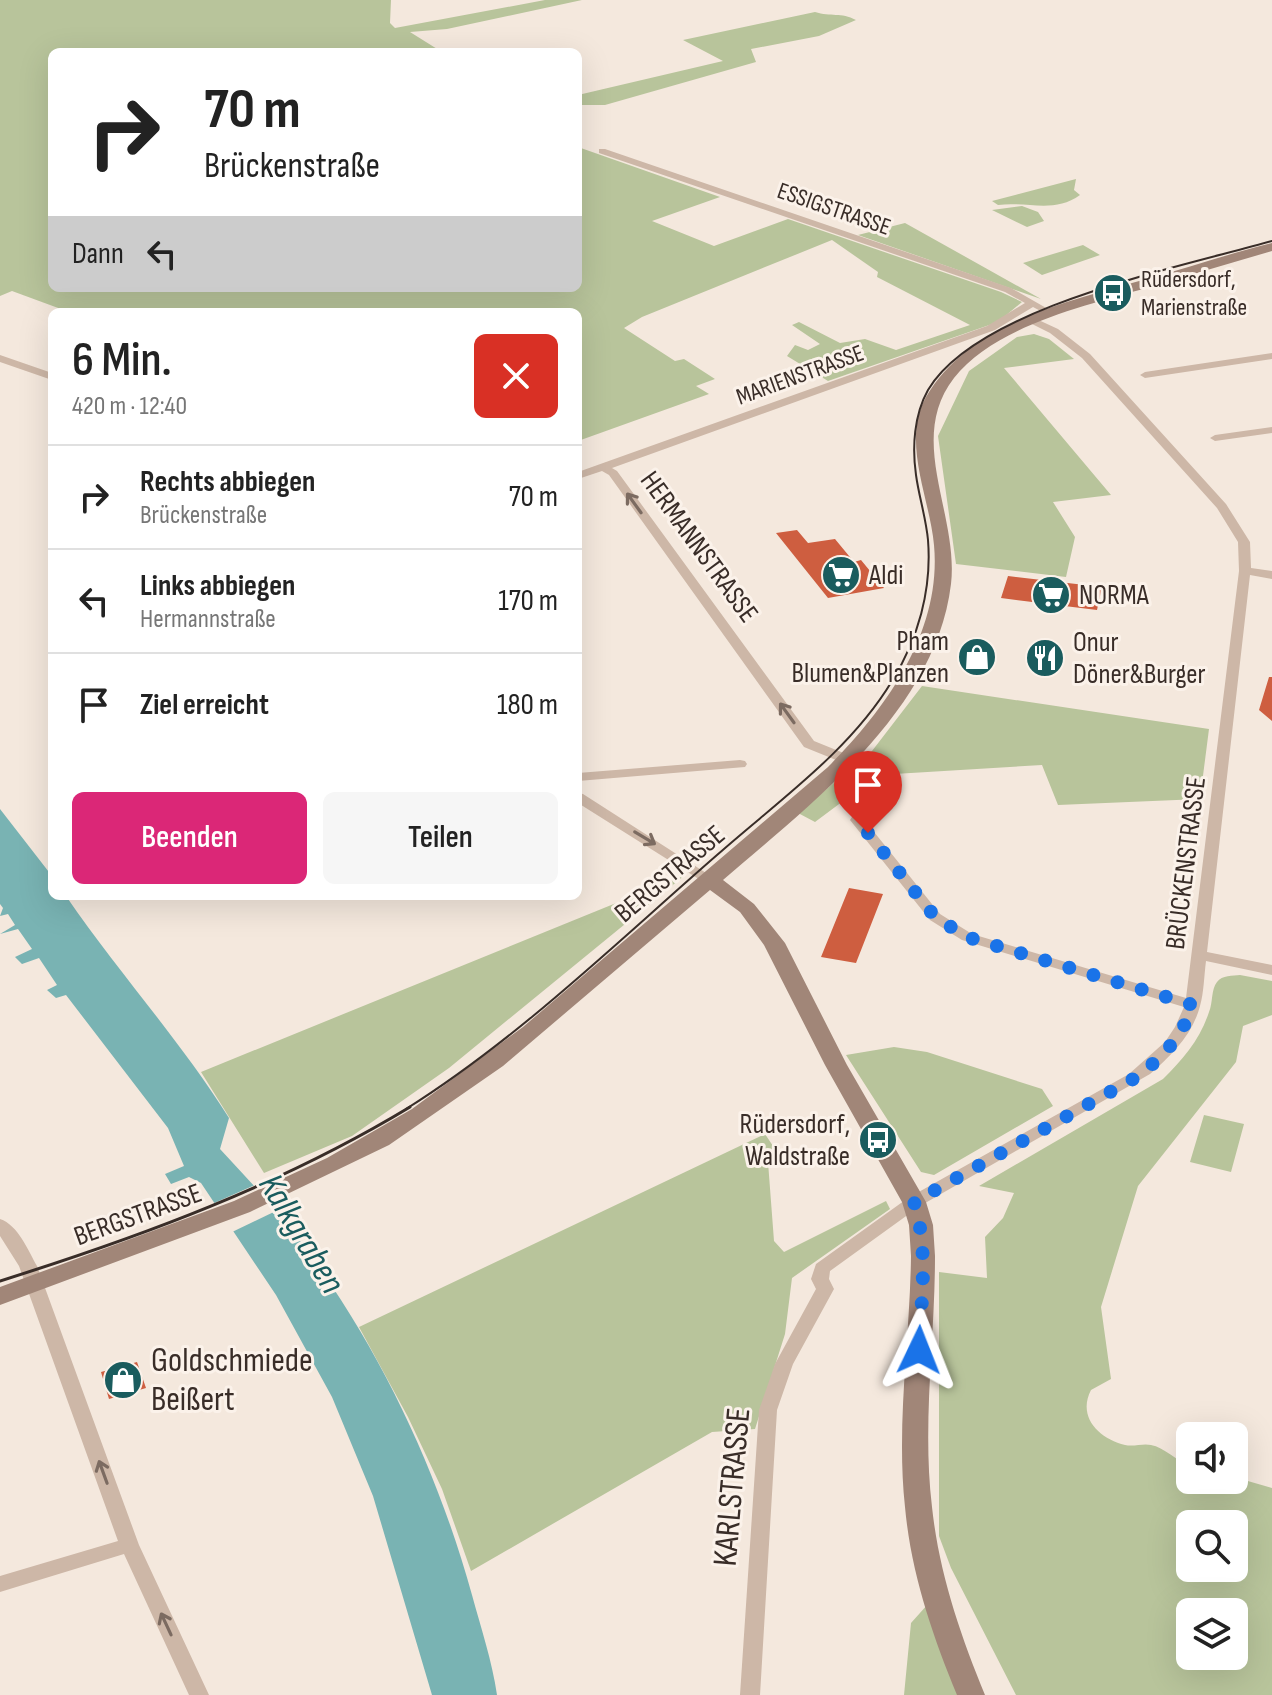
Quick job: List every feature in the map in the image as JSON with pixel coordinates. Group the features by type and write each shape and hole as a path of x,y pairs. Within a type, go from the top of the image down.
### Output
{"street":[{"name":"ESSIGSTRASSE","path":"602,151 1008,290 1033,312"},
{"name":"MARIENSTRASSE","path":"582,475 1033,312 1050,313 1272,247"},
{"name":"BRÜCKENSTRASSE","path":"914,1202 1135,1078 1166,1052 1187,1022 1193,1005 1200,955 1245,571 1244,542 1222,506 1086,356 1033,312"},
{"name":"BERGSTRASSE","path":"0,1296 231,1213 353,1154 464,1085 710,880 846,759 908,679 935,626 943,578 943,543 924,454 925,416 930,404 946,380 969,356 1033,312"},
{"path":"1145,375 1272,356"},
{"path":"2,360 48,376"},
{"path":"1215,438 1272,430"},
{"name":"HERMANNSTRASSE","path":"605,468 613,473 809,744 846,759"},
{"path":"1245,571 1272,575"},
{"path":"582,777 740,764"},
{"path":"582,800 710,880 747,908 774,943 836,1065 914,1202 923,1247 916,1476 921,1539 938,1606 971,1695"},
{"path":"857,820 935,917 967,937 1193,1005"},
{"path":"1200,955 1272,970"},
{"name":"KARLSTRASSE","path":"750,1695 764,1438 770,1398 784,1364 825,1289 820,1279 822,1268 914,1202"},
{"path":"0,1225 13,1240 35,1284 129,1545 199,1695"},
{"path":"0,1584 129,1545"}],"green space":[{"path":"0,0 391,0 390,23 395,28 545,0 582,0 447,29 410,32 436,48 48,48 48,292 582,292 582,148 720,197 652,221 714,246 788,219 1001,292 1022,302 998,322 828,381 787,356 795,345 808,350 820,344 792,325 799,322 840,343 865,339 896,350 970,325 877,277 878,272 832,240 642,317 624,328 675,361 684,359 715,379 696,386 709,394 582,440 582,308 58,308 12,291 0,296"},
{"path":"815,12 856,20 819,36 751,49 756,62 605,105 582,105 582,94 723,61 683,40"},
{"path":"1076,179 1074,190 1080,195 1060,204 998,205 992,201"},
{"path":"1022,206 1038,212 1044,221 1027,227 992,210"},
{"path":"905,223 1041,299 858,235"},
{"path":"1083,245 1100,255 1042,275 1023,263"},
{"path":"1034,334 1049,339 1074,359 1004,368 1111,495 1053,502 1075,537 1066,577 956,564 938,436 969,371 1017,337"},
{"path":"922,686 1209,729 1200,799 1058,805 1042,765 878,775 815,822 798,813 872,751"},
{"path":"685,875 449,1068 352,1136 264,1173 201,1072"},
{"path":"1240,975 1272,981 1272,1015 1243,1026 1236,1062 1138,1186 1101,1307 1111,1379 1091,1390 1087,1409 1093,1425 1107,1438 1125,1445 1156,1446 1176,1458 1176,1494 1248,1494 1248,1481 1272,1488 1272,1695 1016,1695 951,1568 939,1536 939,1272 987,1278 985,1237 1003,1218 1014,1193 979,1186 1163,1079 1196,1040 1210,1008 1214,988 1225,977"},
{"path":"894,1047 927,1052 1042,1089 1053,1106 934,1175 921,1172 846,1055"},
{"path":"1204,1115 1244,1124 1231,1172 1190,1162"},
{"path":"765,1134 781,1158 768,1162 774,1241 784,1252 886,1201 890,1209 792,1278 785,1334 755,1429 712,1432 471,1571 442,1489 408,1417 359,1327"},
{"path":"928,1604 959,1695 904,1695 911,1623"}],"water":[{"path":"0,809 48,871 48,900 69,900 210,1089 229,1118 220,1149 304,1246 382,1369 442,1502 472,1595 497,1695 432,1695 373,1496 332,1397 276,1295 201,1183 189,1177 171,1184 165,1174 184,1166 168,1128 66,995 56,998 47,990 57,985 39,958 22,964 15,957 32,949 18,929 0,934 15,925 8,914 0,916 3,908 0,904"}],"pier":[{"path":"257,1184 280,1209 230,1233 212,1204"}],"building":[{"name":"Aldi","path":"797,530 808,543 835,539 854,562 861,560 884,588 828,598 776,533"},
{"name":"NORMA","path":"1008,576 1102,587 1097,610 1001,598"},
{"path":"1269,677 1272,677 1272,721 1259,710"},
{"path":"849,888 883,894 856,963 821,957"},
{"name":"Goldschmiede Beißert","path":"137,1362 146,1388 109,1399 101,1372"}],"tram line":[{"path":"406,1109 488,1052 566,988 812,774 875,706 901,665 921,614 929,559 917,483 915,431 928,390 953,361 990,335 1034,313 1084,294 1272,241"},
{"path":"0,1281 106,1246 210,1206 312,1161 410,1107"}],"place":[{"name":"Rüdersdorf, Marienstraße","path":"1113,293"},
{"name":"Aldi","path":"841,575"},
{"name":"NORMA","path":"1051,595"},
{"name":"Pham Blumen&Planzen","path":"977,657"},
{"name":"Onur Döner&Burger","path":"1045,658"},
{"name":"Rüdersdorf, Waldstraße","path":"878,1140"},
{"name":"Goldschmiede Beißert","path":"123,1380"}],"route":[{"path":"868,833 935,917 967,937 1193,1005 1178,1037 1166,1052 1135,1078 914,1202 923,1247 919,1350"}],"water label":[{"name":"Kalkgraben","path":"301,1234"}]}
